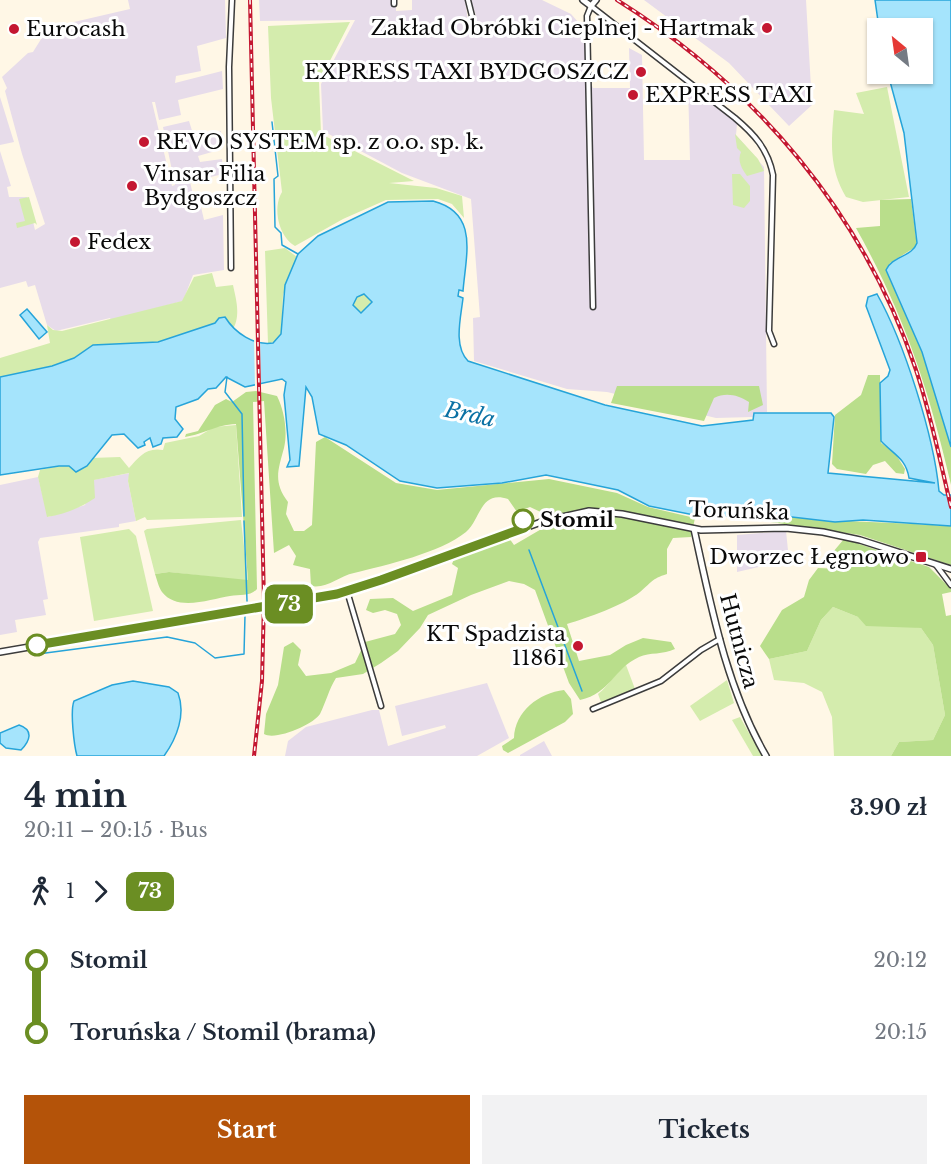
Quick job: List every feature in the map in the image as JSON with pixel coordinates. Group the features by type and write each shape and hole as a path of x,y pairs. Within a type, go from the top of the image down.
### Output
{"street":[{"path":"231,268 229,67 232,0"},
{"path":"468,0 472,16"},
{"path":"583,0 735,118 762,145 773,175 769,324 774,344"},
{"path":"593,307 587,16 596,0"},
{"name":"Toruńska","path":"0,651 300,602 347,591 544,521 574,513 613,512 694,529 810,530 860,540 951,569"},
{"name":"Hutnicza","path":"694,529 721,639 742,710 766,756"},
{"path":"936,565 951,585"},
{"path":"947,580 947,574 951,569"},
{"path":"347,591 381,706"},
{"path":"593,709 660,681 701,650 721,639"}],"shaded area":[{"path":"128,0 225,0 226,38 197,46 201,71 176,76 175,83 222,71 223,89 178,100 181,115 159,120 155,102 152,102 172,186 175,185 163,127 189,121 194,137 221,131 219,150 198,156 200,162 222,159 223,174 190,182 195,203 201,207 204,220 223,215 224,270 193,275 183,301 111,320 110,318 56,331 47,325 35,285 28,287 26,281 0,288 0,151 11,186 7,187 9,197 27,197 35,230 45,224 22,154 5,91 7,88 2,77 28,53 33,52 48,28 130,9"},
{"path":"259,0 391,0 391,5 396,5 396,11 412,10 412,0 465,0 468,21 476,15 470,0 542,0 571,14 586,31 587,75 593,88 630,88 629,48 642,55 644,160 690,160 688,85 734,120 737,124 736,135 764,167 767,412 754,412 753,417 716,418 607,392 567,389 474,361 473,318 480,317 471,199 402,173 323,131 321,84 355,20 260,21"},
{"path":"644,0 806,0 812,105 789,126 729,63"},
{"path":"0,97 14,142 0,145"},
{"path":"130,473 128,481 136,521 119,524 119,527 40,538 38,542 48,599 43,600 46,615 15,620 17,632 0,635 0,485 38,477 48,517 85,505 93,480"},
{"path":"786,531 789,560 737,572 737,535"},
{"path":"487,683 509,738 477,756 285,756 288,741 306,727 372,710 379,710 388,746 446,728 445,725 402,736 395,706"},
{"path":"544,741 552,756 520,756 520,755"}],"green space":[{"path":"350,22 319,82 321,134 414,181 389,183 436,188 462,196 464,218 452,204 438,199 386,200 343,219 295,246 289,242 281,229 278,214 282,192 271,98 268,26"},
{"path":"887,87 909,197 863,202 846,197 840,186 832,155 834,110 864,114 856,93"},
{"path":"735,134 758,159 764,171 747,176 743,171 741,152 737,148"},
{"path":"732,174 740,174 750,186 750,201 744,208 733,205"},
{"path":"29,197 37,225 35,223 17,228 16,223 25,221 19,199"},
{"path":"911,199 917,246 890,263 887,270 922,352 939,400 951,447 951,485 934,416 913,353 888,291 856,228 880,226 880,200"},
{"path":"285,248 297,257 283,295 281,334 278,340 268,344 265,251"},
{"path":"212,273 216,287 233,285 237,313 233,329 225,317 219,318 215,323 158,342 93,345 74,358 52,366 0,377 0,358 50,343 47,325 53,330 62,331 182,301 194,277"},
{"path":"362,294 368,297 371,303 368,309 362,312 356,309 353,303 356,297"},
{"path":"868,375 880,375 881,443 895,453 905,469 904,474 896,473 885,461 873,465 866,474 837,469 832,464 835,415 861,395"},
{"path":"617,386 759,386 763,405 748,412 749,402 732,395 718,396 714,398 704,421 611,403"},
{"path":"256,391 277,396 282,408 286,435 278,476 280,488 288,502 286,514 294,531 304,531 312,525 316,442 325,437 396,483 437,490 549,479 617,493 648,507 695,518 691,537 673,538 667,549 667,574 655,579 625,602 567,624 579,661 610,655 643,638 671,642 675,649 639,657 623,668 599,692 580,700 569,683 535,590 524,584 509,581 428,615 420,628 398,651 381,663 363,674 336,678 320,714 310,722 285,733 270,736 264,734 266,714 278,685 284,647 293,642 301,650 298,665 306,676 331,673 355,663 365,642 395,634 401,625 397,614 385,610 373,613 366,610 370,599 393,598 413,611 452,595 458,568 452,564 454,559 509,538 514,545 550,524 547,515 530,507 517,512 508,499 499,497 486,502 466,532 442,546 349,575 322,586 311,586 310,569 293,565 296,556 289,545 274,553 264,401 253,402 257,589 248,594 195,603 185,603 168,598 161,590 155,574 169,572 248,580 236,424 185,437 186,434 198,431 215,405 226,399 232,402 246,392"},
{"path":"236,425 242,517 147,520 145,517 136,521 128,481 129,473 94,480 95,498 72,510 47,517 38,477 40,470 59,466 87,466 91,458 120,457 129,468 147,451 163,450 165,443 199,436 214,427"},
{"path":"766,514 951,526 951,565 860,535 756,520"},
{"path":"241,520 248,581 169,572 155,574 144,531 147,529"},
{"path":"129,529 136,536 153,611 94,621 80,537"},
{"path":"844,539 929,567 951,589 951,592 942,594 946,616 951,615 951,756 891,756 899,742 933,740 945,715 933,645 921,628 866,626 858,617 833,607 821,620 807,651 769,659 760,646 782,610 804,597 809,580 818,568 841,569 844,561 833,552"},
{"path":"833,607 858,617 921,628 933,645 945,715 933,740 899,742 891,756 834,756 832,717 822,692 804,683 774,680 769,659 807,651 821,620"},
{"path":"626,665 635,689 601,702 598,694"},
{"path":"727,680 734,703 700,721 690,706"},
{"path":"564,690 571,699 573,714 565,722 508,753 503,750 502,746 514,738 515,728 530,705 546,695"},
{"path":"740,717 762,756 753,756 732,720"}],"water":[{"path":"875,0 951,0 951,447 922,352 886,270 889,265 911,251 917,243 904,133 891,84 933,84 933,18 878,18"},
{"name":"Brda","path":"433,201 448,207 458,215 463,225 467,249 463,291 459,290 458,296 463,298 459,339 463,355 468,361 605,405 702,426 753,420 754,413 831,413 834,417 828,473 935,483 909,478 902,461 881,441 880,383 888,376 890,370 866,306 868,297 877,294 897,337 916,390 931,444 939,491 944,495 951,495 951,526 863,520 835,522 766,514 704,517 649,506 618,490 546,475 502,483 437,488 400,481 346,445 319,434 312,397 306,387 299,466 287,467 290,460 284,395 286,382 282,379 245,387 226,377 216,388 208,389 198,399 176,407 175,419 183,429 177,437 163,438 161,444 153,447 150,438 144,442 145,445 138,448 124,434 112,435 87,466 76,472 69,466 59,466 0,475 0,377 52,366 74,358 93,345 158,342 215,323 219,318 225,317 246,337 259,342 273,343 281,334 285,285 298,254 318,236 388,202","holes":["364,294 372,302 361,313 353,305 357,297"]},
{"path":"27,309 47,332 39,339 20,315"},
{"path":"133,681 169,687 178,693 181,709 179,726 164,756 77,756 72,720 74,701 112,685"},
{"path":"19,725 29,733 27,743 21,750 6,748 0,743 0,733"}],"pier":[{"path":"254,337 260,340 261,385 255,387"}],"waterway":[{"path":"272,122 278,176 274,179 275,227 281,233 282,245 298,254"},
{"path":"227,377 225,392 242,414 244,516"},
{"path":"244,521 247,601"},
{"path":"529,550 582,691"},
{"path":"38,654 167,637 195,643 215,658 244,654 245,615"}],"railway":[{"path":"250,0 264,601 262,681 254,756"},
{"path":"617,0 668,34 759,114 799,159 835,207 867,259 894,313 916,370 931,421 951,507"}],"bus line":[{"name":"73","path":"37,645 337,594 524,528 523,520"}],"place":[{"name":"Zakład Obróbki Cieplnej - Hartmak","path":"767,28"},
{"name":"Eurocash","path":"14,29"},
{"name":"EXPRESS TAXI BYDGOSZCZ","path":"641,72"},
{"name":"EXPRESS TAXI","path":"633,95"},
{"name":"REVO SYSTEM sp. z o.o. sp. k.","path":"144,142"},
{"name":"Vinsar Filia Bydgoszcz","path":"132,186"},
{"name":"Fedex","path":"75,242"},
{"name":"Stomil","path":"523,520"},
{"name":"Dworzec Łęgnowo","path":"921,557"},
{"name":"KT Spadzista 11861","path":"578,646"}]}
